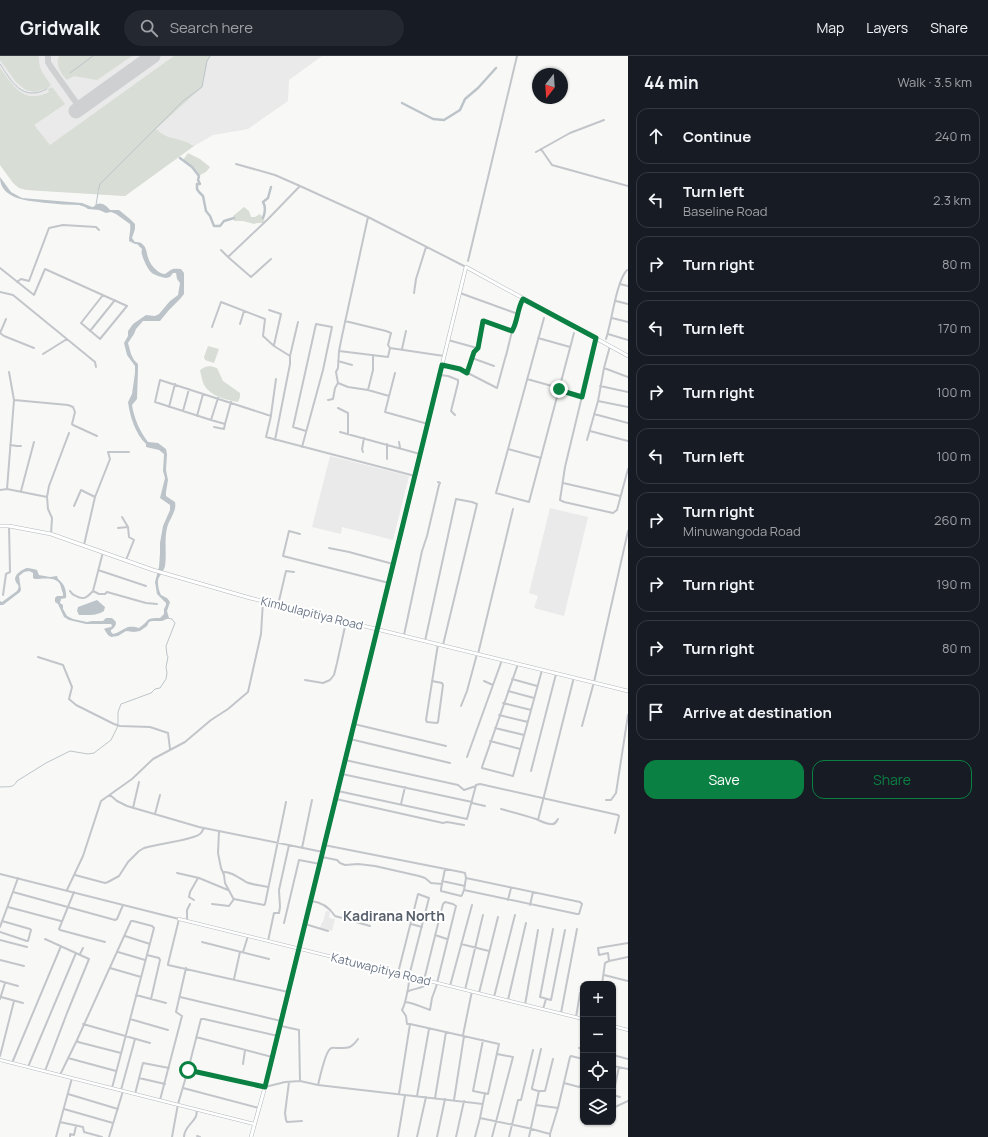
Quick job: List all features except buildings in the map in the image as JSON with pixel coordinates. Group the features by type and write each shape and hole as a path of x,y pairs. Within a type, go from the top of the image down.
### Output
{"main road":[{"path":"251,1137 278,1036 466,268 628,356"},
{"name":"Kimbulapitiya Road","path":"0,526 9,526 51,534 162,573 278,605 628,691"}],"street":[{"path":"468,261 517,56"},
{"path":"536,152 570,133 604,120"},
{"path":"541,149 552,165 628,186"},
{"path":"236,164 275,175 300,186 368,217 466,268"},
{"path":"228,257 300,186"},
{"path":"328,400 333,399 335,388 338,383 336,372 338,368 344,321 368,217"},
{"path":"17,282 21,279 29,281 49,228 63,225 96,227 99,230"},
{"path":"414,292 416,279 426,247"},
{"path":"221,250 251,277 271,259"},
{"path":"0,268 34,295 45,269 115,300 127,306 100,339 81,323 103,295"},
{"path":"606,338 623,274 627,270"},
{"path":"620,284 628,286"},
{"path":"0,292 13,295 95,362 96,367"},
{"path":"460,293 518,314"},
{"path":"442,365 460,369 497,388 512,331 516,326 523,299"},
{"path":"90,331 115,300"},
{"path":"616,301 628,304"},
{"path":"212,327 221,302 265,319 263,336 274,346 290,356"},
{"path":"269,310 282,314 274,346"},
{"path":"240,324 244,311"},
{"path":"544,318 496,494 529,502 574,333"},
{"path":"612,318 628,322"},
{"path":"6,319 0,333 34,348"},
{"path":"339,351 388,357 390,348 388,345 391,333 386,330 344,321"},
{"path":"467,373 474,352 478,348 483,321 512,331"},
{"path":"275,440 290,364 290,356 298,322"},
{"path":"302,447 323,370 332,327 316,324 293,428 306,431"},
{"path":"402,349 406,331"},
{"path":"608,334 628,340"},
{"path":"538,338 570,347"},
{"path":"596,338 565,467 560,499 564,502 613,513 617,510 628,469"},
{"path":"43,354 67,339"},
{"path":"448,340 478,348"},
{"path":"506,356 508,346"},
{"path":"587,440 598,401 604,368 611,346"},
{"path":"390,348 444,356"},
{"path":"368,390 373,355"},
{"path":"472,358 494,366"},
{"path":"338,361 352,365"},
{"path":"604,368 628,377"},
{"path":"7,488 14,400 9,372"},
{"path":"395,373 385,412 428,424"},
{"path":"440,375 458,380 451,411 455,415"},
{"path":"276,379 271,416 266,437 415,476"},
{"path":"527,379 582,397"},
{"path":"225,424 155,402 160,380 204,393 271,416"},
{"path":"338,383 348,388 368,390 389,396"},
{"path":"169,407 175,384"},
{"path":"600,386 628,392"},
{"path":"183,411 189,389"},
{"path":"198,416 204,393"},
{"path":"211,420 218,398"},
{"path":"14,400 68,405 73,407 75,412 72,424 97,436"},
{"path":"598,401 628,407"},
{"path":"214,427 224,429 231,402"},
{"path":"338,408 348,413 348,434"},
{"path":"594,414 628,423"},
{"path":"590,431 628,441"},
{"path":"340,432 420,454"},
{"path":"51,534 52,518 48,509 47,497 49,486 69,434"},
{"path":"363,452 362,449 364,438"},
{"path":"21,491 34,442"},
{"path":"399,442 400,448"},
{"path":"387,444 387,459"},
{"path":"10,445 17,447 21,446"},
{"path":"508,449 541,458"},
{"path":"84,546 95,497 110,459 108,452 129,452"},
{"path":"404,636 422,550 427,536 439,485 438,482"},
{"path":"563,483 620,496"},
{"path":"0,490 7,488 47,497"},
{"path":"74,506 81,490 95,497"},
{"path":"425,641 456,499 472,502 477,504 443,645"},
{"path":"461,706 467,691 477,654 513,509"},
{"path":"122,517 128,527 129,538 134,540 126,560"},
{"path":"3,595 6,574 10,572 9,526"},
{"path":"118,528 128,527"},
{"path":"300,534 289,530 282,556 389,583"},
{"path":"582,726 594,682 628,533"},
{"path":"329,548 393,564"},
{"path":"624,549 628,550"},
{"path":"70,591 72,594 82,598 87,597 93,591 103,552"},
{"path":"98,570 146,586"},
{"path":"278,605 286,571 294,572"},
{"path":"93,591 99,594 105,594 107,592 146,603 157,604"},
{"path":"67,890 83,856 101,802 132,779 153,758 185,742 248,692 261,634 263,601"},
{"path":"305,680 323,684 330,680 334,675 346,622"},
{"path":"432,681 442,683 443,686 437,723 427,722 426,720 432,681 438,644"},
{"path":"38,657 62,666 72,687 69,698 76,705 120,726 150,727 168,733 170,750"},
{"path":"467,757 502,660"},
{"path":"518,664 503,703 482,768 513,776 542,670"},
{"path":"531,771 556,673"},
{"path":"538,820 574,677"},
{"path":"512,678 537,686"},
{"path":"484,681 493,685"},
{"path":"508,691 534,698"},
{"path":"503,703 531,710"},
{"path":"499,715 528,722"},
{"path":"606,800 611,800 616,793 628,715"},
{"path":"354,724 446,746"},
{"path":"495,728 524,735"},
{"path":"350,740 450,763"},
{"path":"490,741 520,749"},
{"path":"345,760 458,785 464,790 480,784 512,790 619,816 619,821 614,833"},
{"path":"342,774 485,806"},
{"path":"133,808 139,782"},
{"path":"338,791 467,819 476,786"},
{"path":"400,804 405,787"},
{"path":"110,795 117,801 133,808 204,828 323,852"},
{"path":"155,814 160,796"},
{"path":"336,799 443,823 447,822 464,825"},
{"path":"302,848 312,800"},
{"path":"219,831 218,853 225,883 229,891 234,899 264,905 286,802"},
{"path":"500,809 551,825 555,824 558,819"},
{"path":"74,875 105,883 108,882 119,876 128,862 144,848 194,837 202,833 204,828"},
{"path":"268,941 274,913 279,913 279,890 289,845"},
{"path":"324,845 445,869 465,874 465,886 461,896 442,892 441,889 445,869"},
{"path":"322,856 337,860 346,865 358,864 375,866 419,876 425,878 431,883 465,886"},
{"path":"284,923 299,860 320,864"},
{"path":"223,872 231,874 248,883 268,886"},
{"path":"0,874 179,919 168,965 288,992"},
{"path":"177,874 199,878 229,891"},
{"path":"0,927 18,878"},
{"path":"194,900 189,898 190,892 197,878 199,878"},
{"path":"464,890 577,914 580,912 582,904 580,902 466,878"},
{"path":"508,900 511,888"},
{"path":"13,892 116,920 123,905"},
{"path":"74,892 59,929 105,942"},
{"path":"530,905 533,892"},
{"path":"398,974 418,894 430,898 410,976 405,1006 402,1012 406,1016 407,1024 429,1028 483,1040 499,1044 488,1094 473,1091 483,1040"},
{"path":"212,904 229,906 234,899"},
{"path":"311,901 320,902 325,905 331,909 335,916 370,926"},
{"path":"405,1002 413,1003 416,1006 430,1010 456,906 455,904 444,902 424,980"},
{"path":"187,921 187,910 190,904"},
{"path":"450,986 472,905"},
{"path":"8,907 62,921"},
{"path":"465,990 483,915"},
{"path":"494,997 515,915"},
{"path":"479,993 498,916"},
{"name":"Katuwapitiya Road","path":"179,919 580,1018"},
{"path":"0,932 28,941 31,930 2,921"},
{"path":"60,1075 132,921 152,926 154,928 112,1088"},
{"path":"508,1000 526,923"},
{"path":"305,924 328,931"},
{"path":"411,924 422,927"},
{"path":"553,929 540,998 551,1000 565,930"},
{"path":"562,1013 577,929"},
{"path":"525,1004 538,930"},
{"path":"435,935 447,939"},
{"path":"125,936 150,944"},
{"path":"243,952 248,936"},
{"path":"45,939 89,959 45,1071"},
{"path":"0,940 27,948"},
{"path":"202,942 268,959"},
{"path":"603,981 606,964 609,961 608,954 599,956 598,948 628,942"},
{"path":"461,944 490,951"},
{"path":"12,1063 61,946"},
{"path":"80,954 83,948"},
{"path":"118,952 145,960"},
{"path":"234,979 240,952"},
{"path":"28,1067 76,953"},
{"path":"147,955 159,958 160,960 151,999"},
{"path":"609,961 628,958"},
{"path":"0,960 24,966"},
{"path":"110,968 141,977"},
{"path":"160,1100 182,1016 176,1012 186,968"},
{"path":"604,975 628,981"},
{"path":"0,981 18,986"},
{"path":"407,992 421,988 429,981"},
{"path":"5,982 0,998 23,1003"},
{"path":"454,1100 463,1036 472,991"},
{"path":"576,1017 580,993"},
{"path":"136,995 166,1003"},
{"path":"180,997 281,1021"},
{"path":"543,1009 546,999"},
{"path":"0,1056 14,1000"},
{"path":"130,1019 168,1030"},
{"path":"172,1137 178,1104 202,1019 232,1024 278,1036"},
{"path":"83,1024 150,1043"},
{"path":"399,1094 410,1024"},
{"path":"280,1026 299,1030 300,1081"},
{"path":"616,1027 628,1030"},
{"path":"417,1096 429,1028"},
{"path":"435,1098 446,1032"},
{"path":"196,1038 272,1057"},
{"path":"318,1085 330,1049 349,1048 353,1046 358,1038"},
{"path":"109,1137 118,1109 135,1039"},
{"path":"76,1040 78,1042 121,1053"},
{"path":"243,1064 245,1050"},
{"path":"509,1137 518,1100 521,1100 533,1050"},
{"path":"541,1050 532,1089 545,1091 553,1059"},
{"path":"492,1137 513,1057 497,1054"},
{"path":"480,1118 513,1124 550,1136 571,1056 580,1058"},
{"path":"616,1056 628,1059"},
{"path":"68,1058 116,1071"},
{"path":"0,1060 254,1124"},
{"path":"135,1094 144,1062 169,1068"},
{"path":"616,1066 628,1069"},
{"path":"619,1067 613,1096 620,1097"},
{"path":"188,1070 265,1087 300,1081 318,1085 483,1104"},
{"path":"56,1137 72,1078"},
{"path":"139,1078 165,1084"},
{"path":"289,1082 285,1113 286,1120 287,1122 302,1121"},
{"path":"564,1083 580,1087"},
{"path":"183,1088 259,1108"},
{"path":"529,1137 538,1091"},
{"path":"475,1137 485,1093"},
{"path":"68,1094 118,1109"},
{"path":"398,1137 405,1095"},
{"path":"417,1137 426,1097"},
{"path":"436,1137 445,1099"},
{"path":"616,1106 628,1100"},
{"path":"456,1137 464,1101"},
{"path":"536,1105 558,1108"},
{"path":"64,1109 113,1123"},
{"path":"184,1137 185,1129 196,1118 196,1109"},
{"path":"60,1122 83,1128 84,1132 102,1137"},
{"path":"70,1137 70,1134 74,1135 76,1126"}],"shaded area":[{"path":"0,56 322,56 289,80 288,101 248,129 213,135 194,146 125,196 29,190 19,188 12,182 0,165"},
{"path":"0,56 39,56 41,68 51,85 48,88 35,92 26,90 16,82 0,60"},
{"path":"59,56 132,56 97,80 74,76 67,80 59,69"},
{"path":"174,56 211,56 207,61 202,87 156,129 167,136 187,142 194,146 125,196 26,190 19,188 14,184 0,165 0,68 20,92 32,96 40,95 49,92 48,89 52,87 65,104 34,125 50,145"},
{"path":"188,153 200,159 210,167 206,172 200,175 183,160"},
{"path":"0,177 11,192 22,198 82,203 92,207 97,204 103,204 110,210 119,210 135,224 132,238 135,242 141,243 145,247 150,262 160,273 165,274 172,269 181,269 184,273 184,294 180,299 160,321 143,321 136,329 128,343 131,354 138,364 137,399 132,405 134,415 148,442 158,443 166,449 166,470 168,480 166,496 175,502 174,512 166,533 165,566 158,581 158,588 161,595 167,598 170,602 167,611 169,618 162,621 149,622 147,626 140,631 126,631 118,636 111,637 104,629 111,627 111,624 86,624 69,620 64,617 58,604 55,602 55,598 57,596 63,596 58,581 45,578 35,579 33,578 33,573 29,571 24,572 19,576 20,592 3,605 0,605 0,601 2,602 17,591 18,586 15,577 21,571 28,568 37,570 39,575 50,577 57,576 65,590 66,598 61,599 60,603 63,605 63,609 67,616 87,622 103,621 106,618 112,618 116,622 115,627 111,630 113,634 128,627 139,628 149,619 160,618 164,614 166,603 157,594 155,582 159,567 160,543 163,526 170,510 170,505 160,498 165,478 163,471 164,454 159,450 146,447 146,444 139,435 130,413 128,402 132,394 135,366 127,355 124,343 128,336 128,331 133,324 146,315 155,316 159,314 170,301 178,295 180,283 177,279 176,273 173,273 170,277 166,278 157,276 151,272 143,258 142,249 137,244 129,241 130,224 116,214 88,209 79,205 40,202 17,198 10,195 5,190 1,185"},
{"path":"244,207 249,211 251,217 255,217 260,214 265,221 263,223 254,224 243,221 234,221 233,216"},
{"path":"208,346 219,349 214,363 205,360 204,357"},
{"path":"210,366 217,368 223,381 240,393 238,402 214,395 207,389 203,383 200,370"},
{"path":"330,456 409,476 393,540 342,527 341,534 312,527"},
{"path":"550,508 588,517 564,616 534,608 538,596 529,593"},
{"path":"97,600 105,607 104,611 89,615 79,615 77,611 78,607"},
{"path":"326,911 330,911 329,918 335,919 332,931 320,928"}],"waterway":[{"path":"70,73 93,56"},
{"path":"98,191 100,184 183,101 202,87 207,61 210,56"},
{"path":"0,64 14,83 24,92 31,93 47,89"},
{"path":"402,103 433,119 444,120 460,110 465,99 478,88 496,68"},
{"path":"180,158 192,167 199,176 198,180 200,184 197,184 197,189 203,196 206,211 214,226 220,226 224,221 234,218"},
{"path":"263,218 265,210 263,202 268,198 271,187"},
{"path":"96,205 98,193"},
{"path":"0,787 10,787 14,785 17,781 46,763 70,751 88,754 94,753 111,740 117,728 118,712 121,704 151,693 155,689 160,688 166,679 168,657 166,646 175,623 172,619 167,618"}],"taxiway":[{"path":"48,56 48,62 51,67 80,108"}],"runway":[{"path":"76,111 153,56"}],"district":[{"name":"Kadirana North","path":"394,915"}],"route":[{"path":"188,1070 265,1087 442,365 460,369 467,373 474,352 478,348 483,321 512,331 516,326 523,299 596,338 582,397 559,389"}]}
